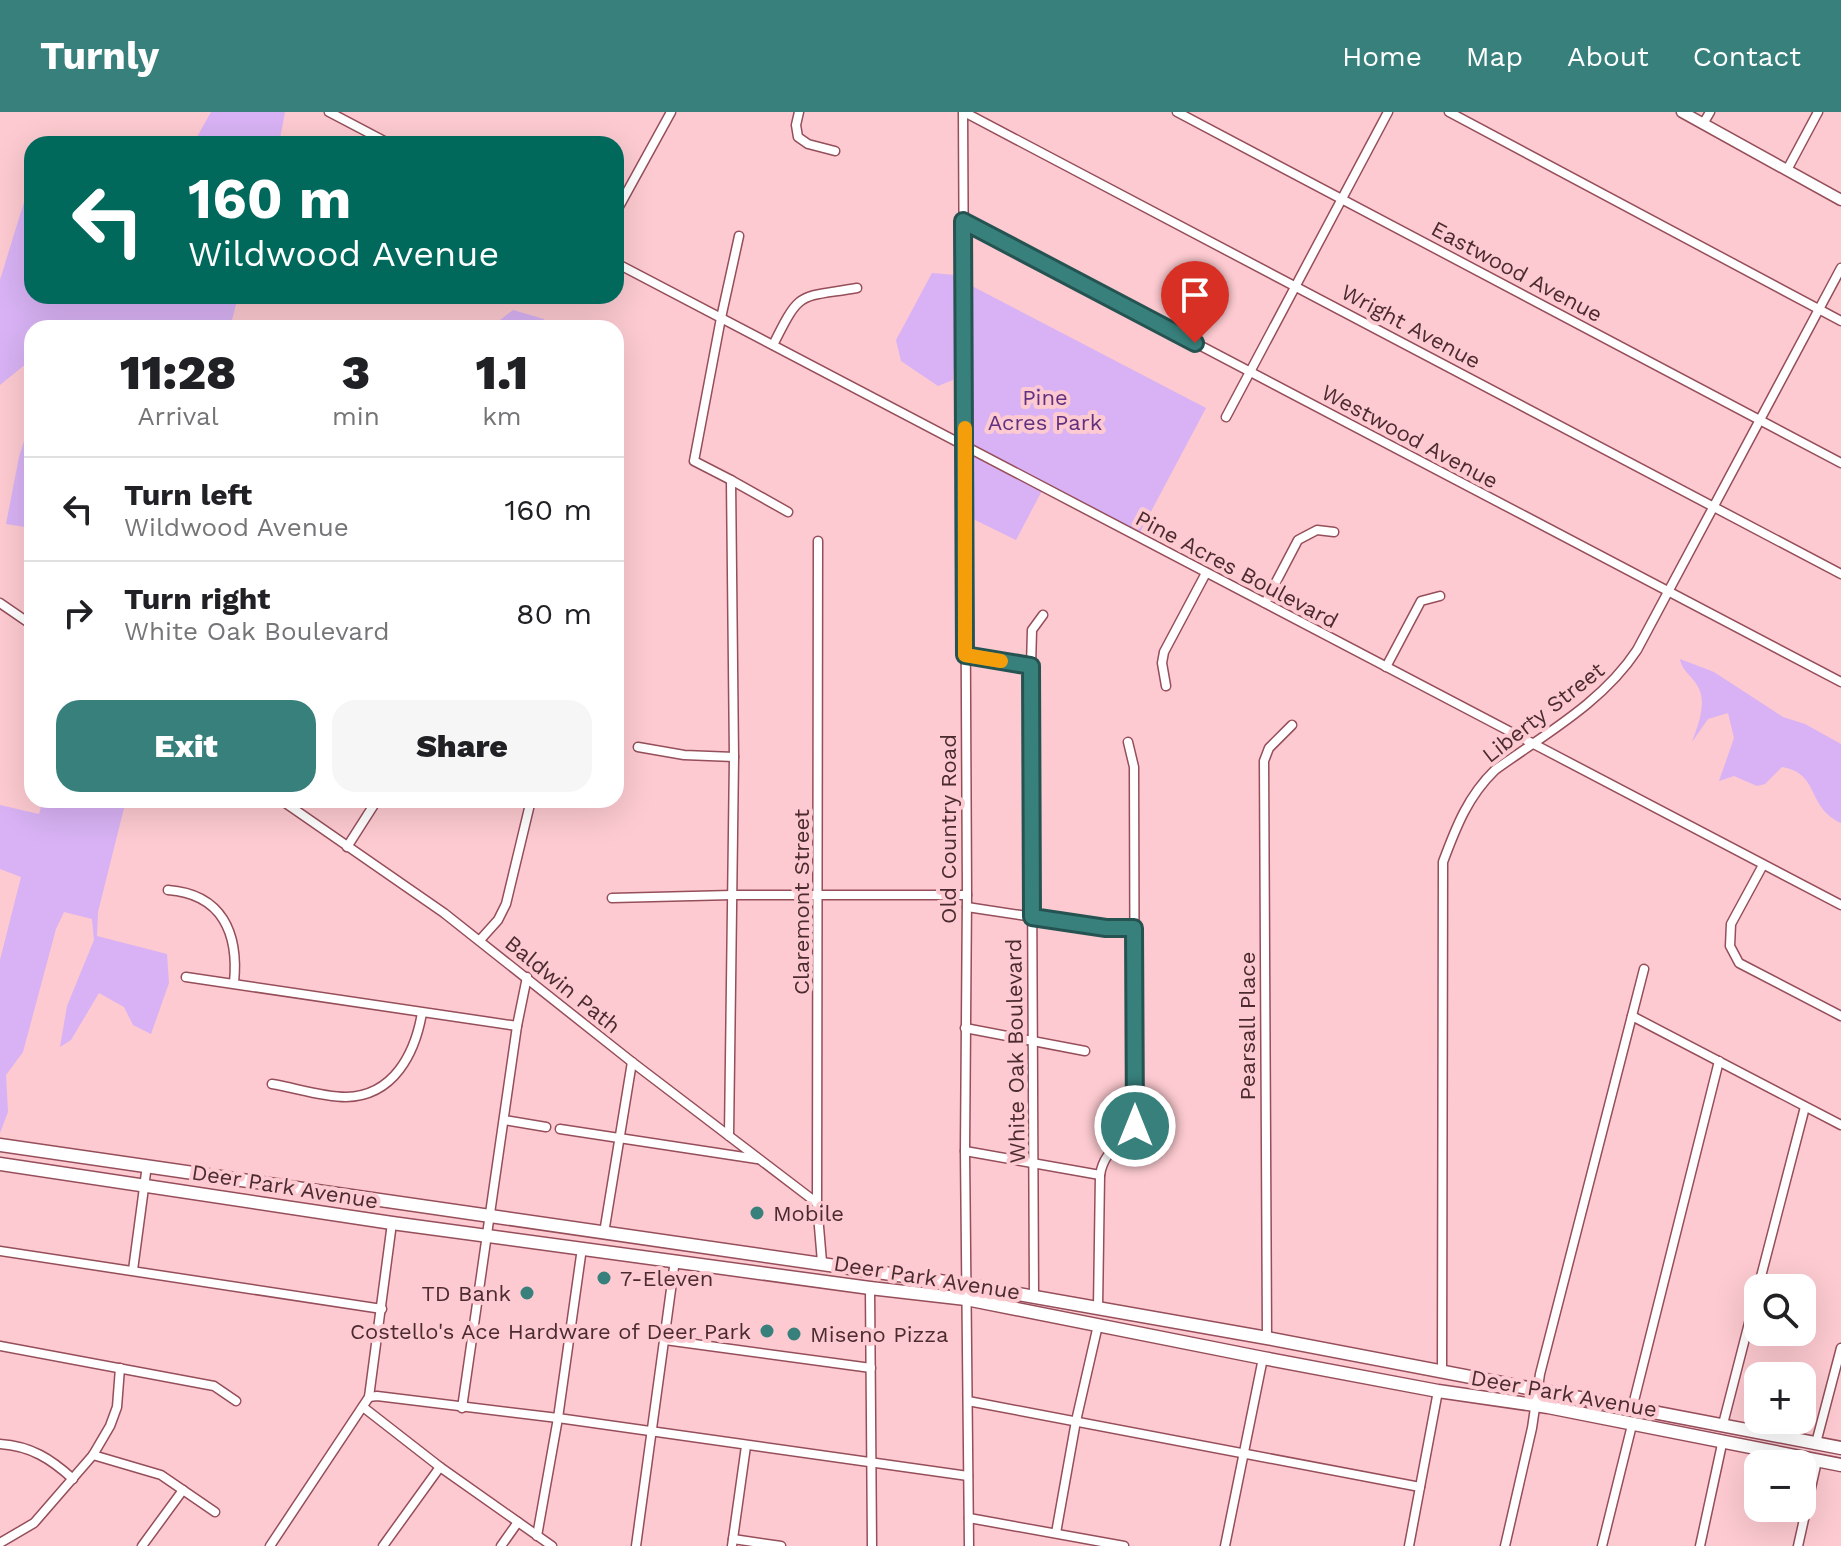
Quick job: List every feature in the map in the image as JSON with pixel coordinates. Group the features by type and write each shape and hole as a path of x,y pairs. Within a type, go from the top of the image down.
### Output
{"main road":[{"name":"Deer Park Avenue","path":"0,1145 967,1285 1267,1338 1841,1448"},
{"name":"Deer Park Avenue","path":"0,1164 392,1223 966,1299 1263,1358 1438,1391 1536,1405 1841,1465"}],"street":[{"path":"329,112 375,136"},
{"path":"624,197 671,112"},
{"path":"799,112 796,125 798,137 808,144 835,151"},
{"name":"Old Country Road","path":"963,112 969,1546"},
{"name":"Wright Avenue","path":"963,112 1841,574"},
{"name":"Eastwood Avenue","path":"1177,112 1841,463"},
{"path":"1226,417 1388,112"},
{"path":"1449,112 1841,321"},
{"path":"1682,112 1841,200"},
{"path":"1703,124 1710,112"},
{"path":"1787,170 1818,112"},
{"name":"Westwood Avenue","path":"963,221 1841,682"},
{"path":"739,236 694,461 788,512"},
{"name":"Pine Acres Boulevard","path":"624,267 1841,905"},
{"name":"Liberty Street","path":"1442,1372 1443,862 1457,824 1481,784 1607,689 1623,671 1841,268"},
{"path":"773,345 794,306 804,297 857,288"},
{"path":"729,1136 734,757 731,480"},
{"path":"1265,603 1298,540 1317,530 1334,532"},
{"name":"Claremont Street","path":"818,541 817,1203 822,1262"},
{"path":"1166,686 1162,663 1164,652 1206,573"},
{"path":"1386,667 1421,601 1440,596"},
{"path":"0,603 24,620"},
{"path":"0,611 14,613"},
{"name":"White Oak Boulevard","path":"1034,1297 1031,666 1032,630 1043,615"},
{"path":"965,655 1031,666"},
{"name":"Pearsall Place","path":"1267,1338 1264,761 1269,748 1292,725"},
{"path":"1098,1308 1100,1175 1103,1160 1128,1139 1135,1126 1134,767 1128,742"},
{"path":"638,747 684,755 734,757"},
{"name":"Baldwin Path","path":"292,808 480,940 632,1062 817,1203"},
{"path":"347,847 372,808"},
{"path":"480,940 498,920 506,904 529,808"},
{"path":"1763,865 1731,924 1730,946 1739,963 1841,1016"},
{"path":"168,890 189,892 219,911 233,945 236,963 234,983"},
{"path":"612,898 967,895"},
{"path":"967,907 1106,928 1134,928"},
{"path":"1505,1546 1540,1374 1644,969"},
{"path":"186,977 517,1026"},
{"path":"462,1408 517,1026 527,977"},
{"path":"272,1084 347,1097 379,1087 395,1076 407,1062 422,1013"},
{"path":"1632,1016 1841,1125"},
{"path":"965,1028 1085,1051"},
{"path":"1632,1409 1719,1061"},
{"path":"604,1233 632,1062"},
{"path":"1762,1274 1805,1107"},
{"path":"504,1120 546,1127"},
{"path":"560,1129 758,1159"},
{"path":"965,1151 1100,1175"},
{"path":"133,1270 147,1165"},
{"path":"270,1546 369,1397 392,1223"},
{"path":"537,1536 558,1418 582,1248"},
{"path":"0,1251 382,1309"},
{"path":"636,1546 675,1260"},
{"path":"870,1288 872,1546"},
{"path":"1056,1533 1076,1421 1098,1325"},
{"path":"665,1340 871,1368"},
{"path":"1723,1424 1744,1342"},
{"path":"0,1346 214,1386 236,1401"},
{"path":"1816,1443 1841,1348"},
{"path":"1225,1546 1263,1358"},
{"path":"0,1543 34,1523 93,1455 117,1407 120,1368"},
{"path":"1409,1546 1438,1391"},
{"path":"369,1397 558,1418 968,1476"},
{"path":"968,1401 1420,1487"},
{"path":"363,1407 440,1467 552,1546"},
{"path":"1602,1546 1632,1425"},
{"path":"0,1444 35,1451 52,1460 73,1479"},
{"path":"1700,1546 1722,1444"},
{"path":"746,1446 732,1543 781,1546"},
{"path":"93,1455 161,1475 215,1512"},
{"path":"1798,1546 1817,1461"},
{"path":"383,1546 440,1467"},
{"path":"142,1546 183,1490"},
{"path":"969,1518 1124,1546"},
{"path":"501,1546 518,1522"}],"green space":[{"path":"211,112 285,112 280,136 198,136"},
{"path":"24,202 24,304 236,304 232,320 24,320 24,366 0,385 0,280"},
{"path":"932,273 956,275 959,293 953,380 938,386 901,361 896,340"},
{"name":"Pine Acres Park","path":"970,285 1206,408 1138,536 1045,485 1016,540 969,517"},
{"path":"513,310 544,320 500,320"},
{"path":"24,441 24,527 6,524"},
{"path":"1680,659 1714,672 1783,717 1805,724 1841,744 1841,823 1822,808 1808,783 1794,770 1782,767 1765,784 1757,786 1734,776 1719,781 1734,738 1728,713 1708,719 1692,742 1701,714 1702,699"},
{"path":"0,805 39,814 41,808 124,808 98,912 97,936 167,954 169,983 151,1034 133,1025 124,1007 99,993 71,1040 60,1047 67,1006 94,940 92,919 64,912 56,929 23,1052 6,1075 8,1112 0,1133 0,960 21,877 0,869"}],"slow traffic":[{"path":"965,428 965,655 1001,661"}],"place":[{"name":"Mobile","path":"757,1213"},
{"name":"7-Eleven","path":"604,1278"},
{"name":"TD Bank","path":"527,1293"},
{"name":"Costello's Ace Hardware of Deer Park","path":"767,1331"},
{"name":"Miseno Pizza","path":"794,1334"}],"route":[{"path":"1135,1126 1134,928 1106,928 1032,917 1031,666 965,655 963,221 1195,343"}]}
